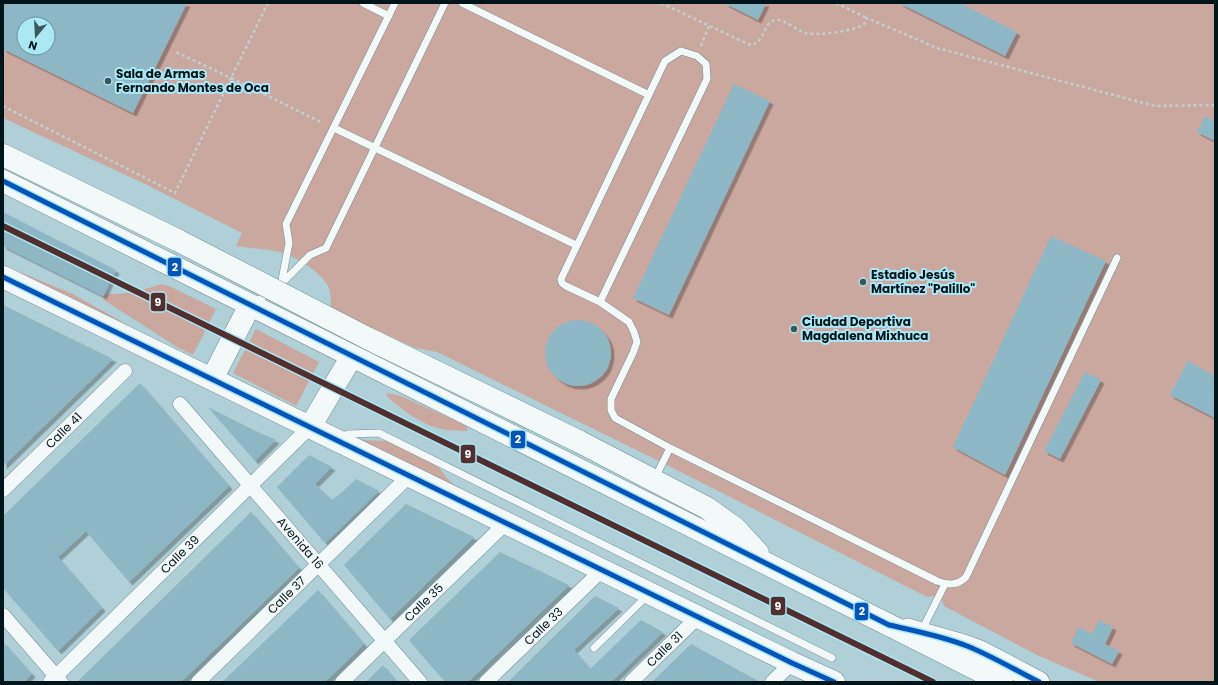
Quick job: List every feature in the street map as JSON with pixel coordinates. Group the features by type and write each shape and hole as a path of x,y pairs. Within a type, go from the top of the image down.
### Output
{"main road":[{"path":"3,155 179,241 354,331 578,441 694,500 721,516 735,528 748,540 767,563"},
{"path":"3,181 1002,682"},
{"path":"3,277 650,594 834,682"},
{"path":"212,379 250,305"},
{"path":"310,427 352,356"},
{"path":"889,625 947,639 980,651 1039,682"}],"street":[{"name":"Calle 41","path":"3,490 125,371"},
{"name":"Avenida 16","path":"180,404 420,682"},
{"name":"Calle 39","path":"56,680 310,427"},
{"name":"Calle 37","path":"198,682 409,476"},
{"name":"Calle 35","path":"342,682 506,523"},
{"name":"Calle 33","path":"486,682 602,570"},
{"path":"3,615 56,680"},
{"name":"Calle 31","path":"631,682 698,617"},
{"path":"772,682 792,663"}],"lane":[{"path":"363,3 389,16"},
{"path":"280,285 289,243 286,224 395,3"},
{"path":"250,305 280,285 310,255 326,248 445,3"},
{"path":"462,3 649,95"},
{"path":"600,302 707,79 706,64 697,56 681,51 665,61 561,278 562,283 600,302 629,322 637,342 611,399 611,410 615,418 670,448 945,584 952,585 961,582 966,577 1117,258"},
{"path":"334,128 576,245"},
{"path":"334,439 348,434 379,433 832,658"},
{"path":"654,480 670,448"},
{"path":"921,632 945,584"},
{"path":"594,648 650,594"}],"path":[{"path":"3,106 176,193 268,3"},
{"path":"661,3 753,45 760,40 769,23 775,20 812,34 855,28 864,24 867,18"},
{"path":"836,3 937,48 1155,106 1215,105"},
{"path":"697,56 709,26"},
{"path":"176,52 334,128"}],"shaded area":[{"name":"Ciudad Deportiva Magdalena Mixhuca","path":"3,3 1215,3 1215,682 1097,681 1037,655 944,606 942,600 934,596 927,597 673,468 437,352 416,348 331,310 329,288 320,276 300,261 279,252 236,246 242,233 147,185 3,118"},
{"path":"22,273 73,294 131,327 132,329 19,274"},
{"path":"161,284 169,286 216,309 193,355 177,347 104,300 103,297 108,294 135,292"},
{"path":"256,329 319,362 296,406 233,373"},
{"path":"387,393 401,396 465,425 468,429 466,431 447,430 427,424 398,406 387,396"},
{"path":"362,441 388,441 435,462 446,477 457,488"}],"building":[{"name":"Sala de Armas Fernando Montes de Oca","path":"3,3 187,3 133,113 17,56 56,56 56,16 16,16 16,55 3,49"},
{"path":"724,3 766,3 758,20"},
{"path":"899,3 960,3 1017,32 1005,56"},
{"path":"734,84 770,101 669,315 633,298"},
{"path":"1205,116 1215,121 1215,141 1197,132"},
{"path":"3,212 116,270 103,296 3,246"},
{"path":"1051,236 1106,261 1005,475 953,447"},
{"path":"3,305 113,359 3,466"},
{"path":"578,320 591,323 601,330 608,340 611,353 608,366 601,376 591,383 578,386 565,383 555,376 548,366 545,353 548,340 555,330 565,323"},
{"path":"1188,361 1215,376 1215,418 1170,395"},
{"path":"1085,372 1101,380 1060,459 1044,451"},
{"path":"140,383 229,486 129,582 86,531 58,557 102,608 58,651 3,588 3,516"},
{"path":"208,407 256,431 276,440 255,461"},
{"path":"309,455 332,467 315,484 332,500 356,479 379,491 325,543 277,487"},
{"path":"406,504 474,537 390,619 344,565"},
{"path":"251,512 299,568 181,682 77,682"},
{"path":"500,552 569,585 468,682 445,682 409,640"},
{"path":"318,590 364,644 325,682 222,682"},
{"path":"595,596 619,608 574,650 590,669 641,620 663,632 611,682 508,682"},
{"path":"1099,620 1113,627 1105,644 1119,651 1112,664 1071,643 1079,627 1092,634"},
{"path":"3,642 32,674 24,682 3,682"},
{"path":"691,644 711,655 760,682 652,682"},
{"path":"383,665 397,682 366,682"}],"transit line":[{"name":"2","path":"3,181 889,625 958,642 1039,682"},
{"name":"9","path":"3,226 933,682"},
{"name":"2","path":"3,277 792,663 834,682"}],"place":[{"name":"Sala de Armas Fernando Montes de Oca","path":"108,81"},
{"name":"Estadio Jesús Martínez \"Palillo\"","path":"863,282"},
{"name":"Ciudad Deportiva Magdalena Mixhuca","path":"794,329"}]}
